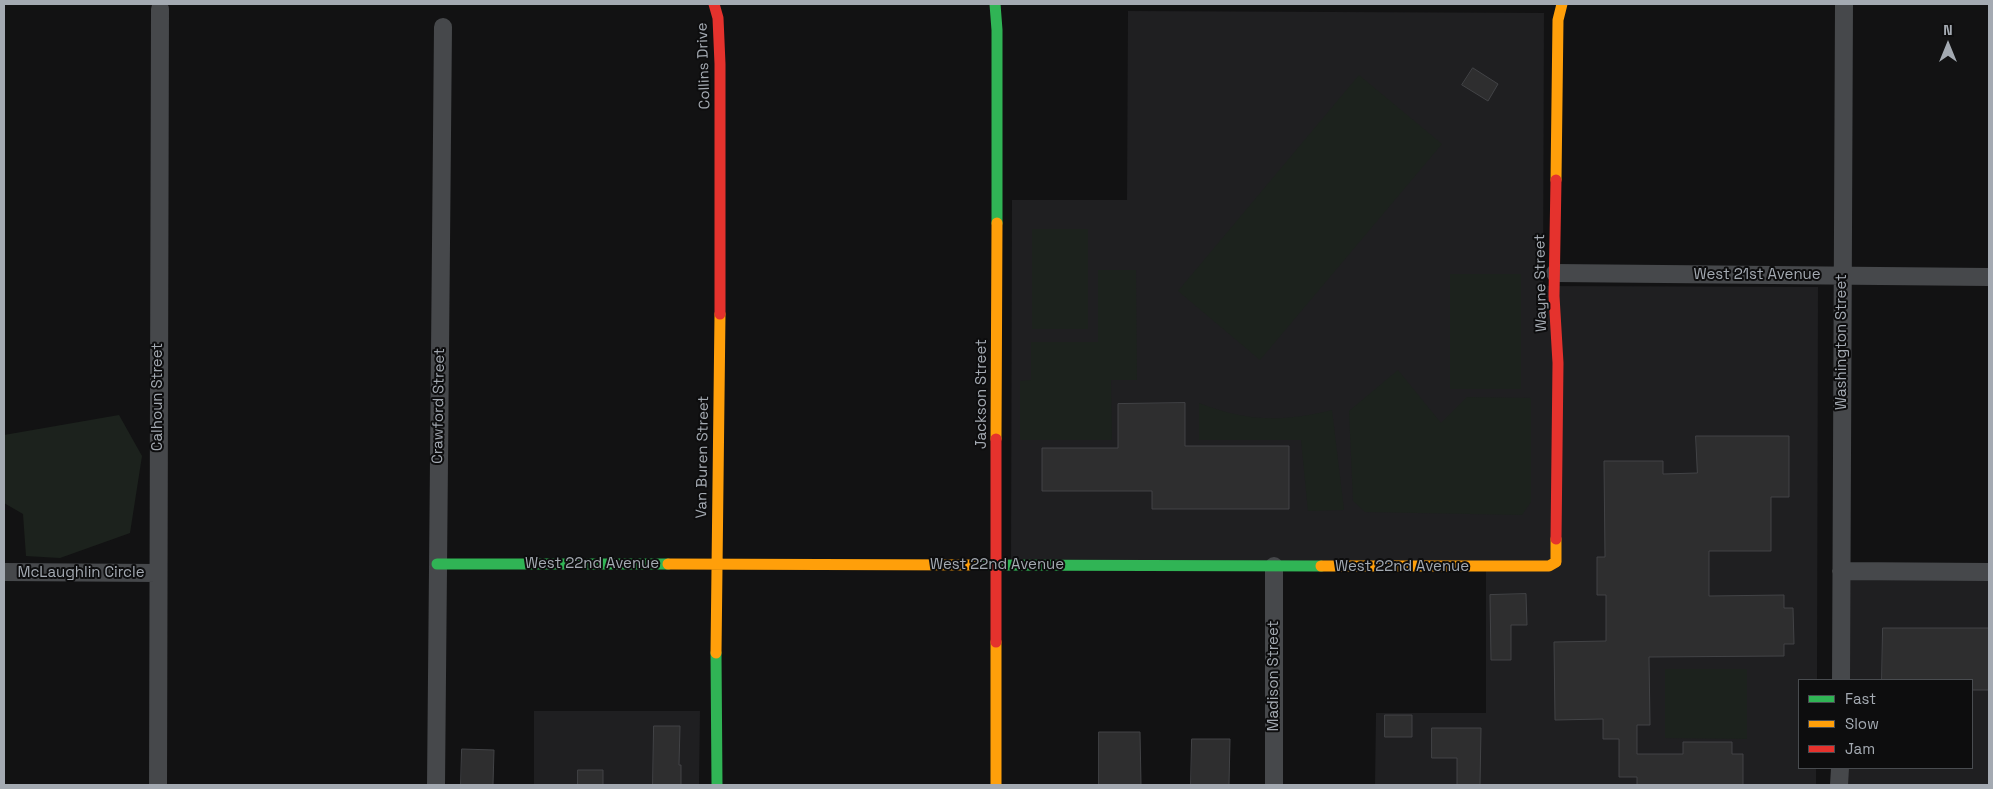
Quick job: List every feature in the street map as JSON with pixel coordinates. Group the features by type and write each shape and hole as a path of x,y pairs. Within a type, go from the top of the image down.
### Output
{"street":[{"name":"Collins Drive","path":"714,4 718,18 720,128"},
{"name":"Jackson Street","path":"995,4 997,30 996,785"},
{"name":"Wayne Street","path":"1556,562 1558,363 1554,273 1558,20 1562,4"},
{"name":"Washington Street","path":"1841,679 1844,4"},
{"name":"Calhoun Street","path":"158,785 160,9"},
{"name":"Crawford Street","path":"436,785 443,27"},
{"name":"Van Buren Street","path":"717,785 716,565 720,343 720,128"},
{"name":"West 21st Avenue","path":"1554,273 1989,277"},
{"name":"West 22nd Avenue","path":"437,564 1549,566 1556,562"},
{"name":"Madison Street","path":"1274,566 1274,785"},
{"path":"1841,571 1989,572"},
{"name":"McLaughlin Circle","path":"4,572 158,573"},
{"path":"1840,769 1840,785"}],"shaded area":[{"path":"1128,11 1544,13 1543,286 1818,287 1817,679 1798,679 1798,769 1816,769 1816,785 1375,785 1376,713 1486,713 1486,567 1011,564 1012,200 1127,200"},
{"path":"1359,75 1442,144 1260,360 1178,291"},
{"path":"1032,229 1088,229 1088,329 1032,329"},
{"path":"1098,270 1136,270 1137,380 1111,380 1112,440 1020,440 1020,381 1031,380 1031,342 1098,342"},
{"path":"1450,274 1521,274 1521,389 1450,389"},
{"path":"1398,370 1441,423 1467,397 1531,398 1531,502 1522,515 1365,512 1353,501 1349,411"},
{"path":"1199,403 1233,414 1265,418 1297,417 1332,410 1344,510 1308,511 1301,440 1199,440"},
{"path":"119,415 142,456 130,533 60,558 26,556 23,514 4,503 4,435"},
{"path":"1841,571 1989,572 1989,785 1839,785 1839,769 1973,769 1973,679 1840,679"},
{"path":"1665,669 1747,669 1747,739 1665,738"},
{"path":"534,711 700,711 699,785 534,785"}],"building":[{"path":"1473,68 1498,84 1488,101 1462,85"},
{"path":"1185,403 1185,446 1289,446 1289,509 1152,509 1152,491 1042,491 1042,448 1118,448 1118,404"},
{"path":"1696,436 1789,436 1789,497 1771,497 1771,551 1709,551 1709,596 1784,595 1784,608 1793,608 1794,644 1784,644 1784,656 1649,657 1650,725 1637,725 1637,754 1683,754 1683,742 1732,742 1732,754 1743,754 1743,785 1637,785 1637,777 1619,777 1619,739 1603,739 1603,719 1555,720 1554,642 1606,641 1606,595 1597,595 1597,557 1605,557 1604,461 1663,461 1663,474 1697,473"},
{"path":"1526,594 1527,625 1511,625 1511,660 1491,660 1490,595"},
{"path":"1883,628 1989,628 1989,690 1973,690 1973,679 1882,679"},
{"path":"1385,715 1412,715 1412,737 1385,737"},
{"path":"654,726 680,726 679,765 681,765 681,785 653,785"},
{"path":"1432,728 1481,728 1480,785 1457,785 1457,758 1432,758"},
{"path":"1099,732 1140,732 1141,785 1099,785"},
{"path":"1192,739 1230,739 1229,785 1191,785"},
{"path":"462,749 494,750 493,785 461,785"},
{"path":"578,770 603,770 603,785 578,785"}],"traffic: fast":[{"path":"995,4 997,30 997,223"},
{"path":"437,564 668,564"},
{"path":"973,565 1321,566"},
{"path":"716,653 717,785"}],"traffic: slow":[{"path":"1556,180 1558,20 1562,4"},
{"path":"996,439 997,223"},
{"path":"716,653 720,314"},
{"path":"1321,566 1549,566 1556,562 1556,539"},
{"path":"668,564 973,565"},
{"path":"996,642 996,785"}],"traffic: jam":[{"path":"714,4 718,18 720,64 720,314"},
{"path":"1556,180 1554,296 1558,363 1556,539"},
{"path":"996,439 996,642"}]}
